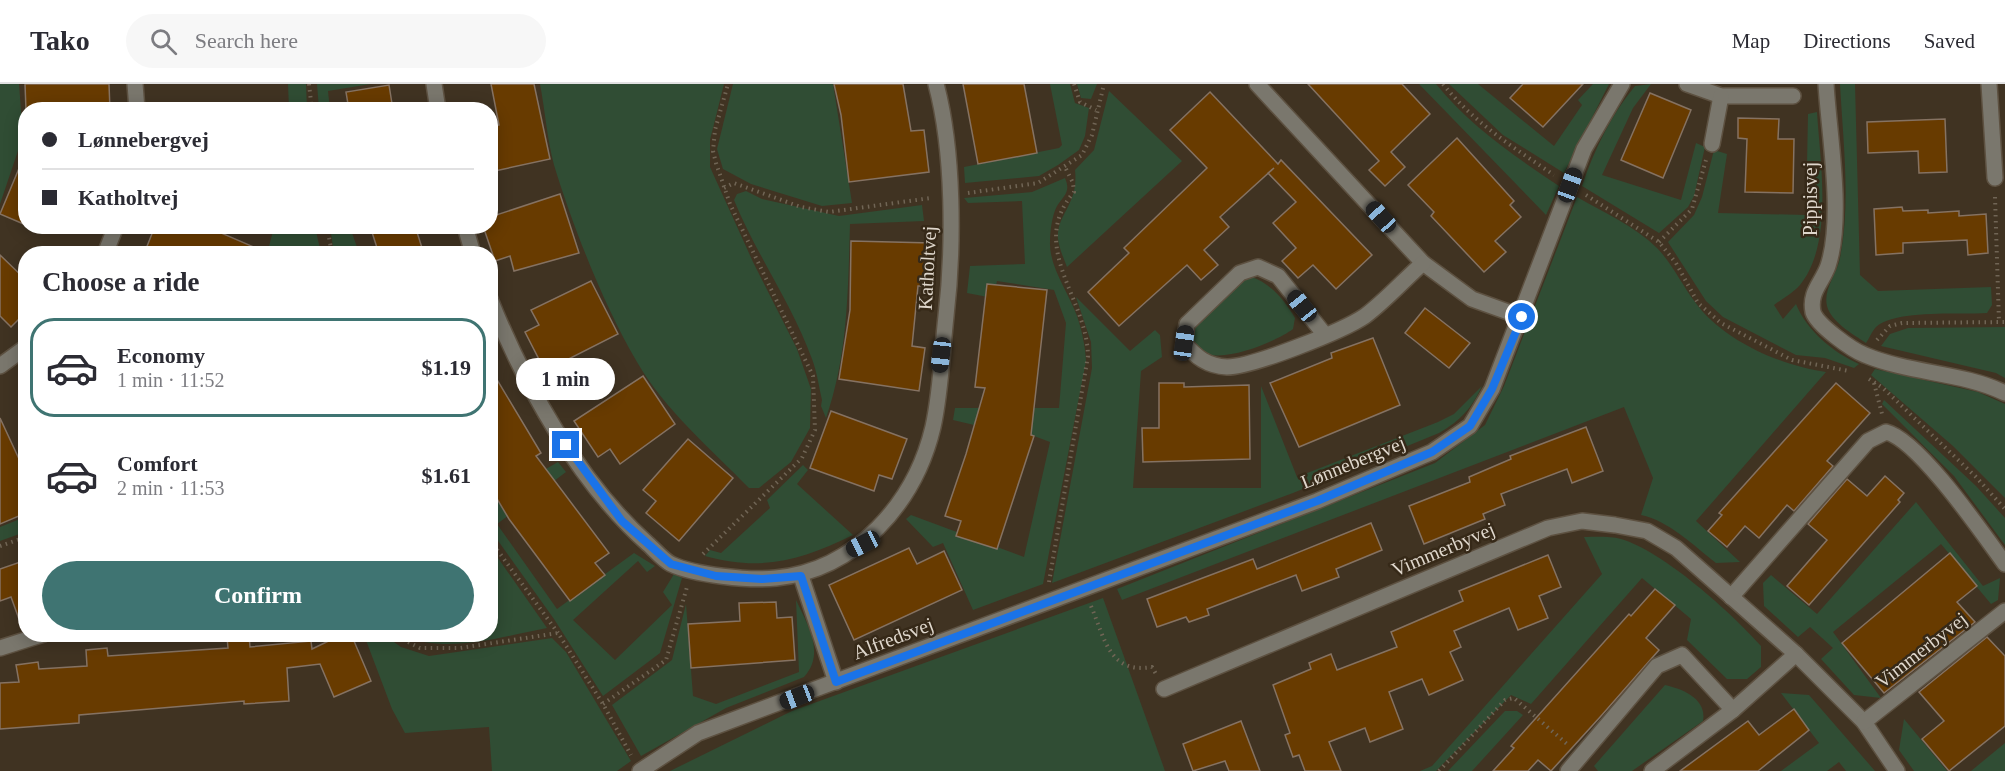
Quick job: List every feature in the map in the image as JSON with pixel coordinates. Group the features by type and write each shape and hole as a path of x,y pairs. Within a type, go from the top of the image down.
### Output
{"street":[{"path":"135,84 136,102"},
{"path":"434,84 437,102"},
{"name":"Katholtvej","path":"498,318 510,347 566,445 622,521 671,564 716,576 762,579 801,576 863,544 894,512 917,472 933,426 952,252 945,117 936,84"},
{"path":"1257,84 1423,263 1472,299 1522,317"},
{"name":"Lønnebergvej","path":"1133,569 1317,501 1432,452 1470,426 1492,389 1522,317 1584,149 1622,84"},
{"path":"1687,84 1721,96 1793,96"},
{"name":"Pippisvej","path":"1826,84 1835,216 1828,266 1811,298 1814,315 1838,338 1868,357 1901,369 1986,383 2005,393"},
{"path":"1989,84 1995,178"},
{"path":"1712,144 1721,96"},
{"path":"1325,335 1278,276 1258,267 1240,273 1187,324 1184,343 1199,360 1227,367 1274,355 1325,335 1364,316 1423,263"},
{"path":"0,366 18,352"},
{"path":"1731,597 1868,441 1886,432 1896,434 1911,449 1964,508 2005,564"},
{"name":"Vimmerbyvej","path":"1164,689 1548,528 1582,521 1647,531 1676,548 1796,654 1864,722 1897,771"},
{"name":"Alfredsvej","path":"637,766 698,733 1133,569"},
{"path":"801,576 836,682"},
{"name":"Vimmerbyvej","path":"1864,722 2005,611"},
{"path":"0,648 19,642"},
{"path":"1652,771 1733,710 1796,654"},
{"path":"1568,771 1657,666 1682,655 1733,710"}],"path":[{"path":"309,84 311,102"},
{"path":"603,704 666,660 685,591 705,549 802,458 815,430 813,376 724,188 713,151 715,130 728,84"},
{"path":"1074,84 1080,102 1096,110"},
{"path":"724,188 734,183 801,207 829,212 1038,183 1082,155 1092,135 1096,110 1104,84"},
{"path":"1443,84 1473,116 1510,146 1659,242 1676,263 1698,303 1721,323 1792,360"},
{"path":"1659,242 1692,209 1708,149 1712,144"},
{"path":"1054,600 1049,584 1088,356 1088,340 1055,247 1056,224 1063,205 1074,192 1073,183 1065,167"},
{"path":"1995,178 1999,322"},
{"path":"1868,357 1877,340 1890,326 1902,323 2005,322"},
{"path":"1874,382 1886,432"},
{"path":"0,546 18,540"},
{"path":"498,551 558,633 603,704 637,766"},
{"path":"1084,588 1116,658 1134,670 1152,667 1164,689"},
{"path":"408,642 420,648 460,648 558,633"},
{"path":"1439,771 1505,700 1514,698 1581,756"}],"green space":[{"path":"0,84 19,84 18,151 0,204"},
{"path":"288,84 306,84 307,102 289,102"},
{"path":"317,84 371,84 328,91 329,102 318,102"},
{"path":"540,84 724,84 710,140 710,167 753,262 797,349 811,389 810,428 791,462 759,488 749,488 674,412 648,379 625,340 590,266 554,165"},
{"path":"733,84 833,84 852,203 822,206 751,184 723,169 717,149"},
{"path":"1050,84 1070,84 1075,103 1089,108 1085,136 1079,150 1039,176 965,183 964,167 1059,148 1062,145"},
{"path":"1077,84 1097,84 1091,99 1081,98"},
{"path":"1419,84 1436,84 1478,127 1509,152 1559,186 1546,215"},
{"path":"1449,84 1478,84 1554,146 1582,105 1578,100 1593,84 1609,84 1564,173 1503,135"},
{"path":"1651,84 1633,108 1602,175 1681,200 1696,143 1705,147 1694,196 1688,207 1659,233 1582,186 1598,146 1618,109 1635,86"},
{"path":"1840,84 1855,84 1860,275 1878,291 1991,287 1992,305 1987,313 1913,315 1885,321 1876,327 1866,343 1843,327 1829,312 1826,300 1840,258 1845,215 1846,193"},
{"path":"1109,91 1182,161 1067,267 1058,239 1058,230 1074,192 1075,170 1094,150"},
{"path":"1817,112 1822,202 1817,247 1811,268 1800,285 1774,305 1783,319 1796,304 1807,323 1822,340 1840,354 1859,364 1854,368 1825,358 1796,355 1723,317 1706,301 1668,242 1694,215 1702,197 1714,150 1727,154 1718,213 1806,215 1808,114"},
{"path":"1065,178 1067,190 1057,206 1053,219 1050,238 1051,251 1056,270 1077,316 1086,361 1043,584 973,610 943,543 933,547 906,519 911,515 1024,557 1050,442 991,420 987,428 953,420 955,408 1059,408 1066,323 1054,290 997,281 993,298 967,293 970,266 1025,264 1022,201 968,203 964,198 1032,192"},
{"path":"746,191 762,199 839,216 922,205 924,221 850,224 846,322 839,370 826,418 821,406 822,400 815,369 804,339 734,200 737,194"},
{"path":"1577,197 1640,233 1658,249 1707,316 1736,339 1790,364 1826,372 1696,521 1740,562 1716,563 1671,528 1641,515 1653,478 1624,407 1122,600 1117,589 1435,463 1485,425 1504,386"},
{"path":"272,234 317,234 319,246 269,246"},
{"path":"331,234 352,234 357,246 333,246"},
{"path":"1251,277 1271,288 1282,299 1295,318 1293,329 1268,342 1234,354 1204,353 1195,344 1193,329 1243,279"},
{"path":"1076,297 1130,351 1155,330 1160,335 1162,357 1141,371 1133,488 1261,488 1261,386 1297,477 1438,422 1454,414 1482,386 1465,413 1439,433 1293,493 1052,583 1092,368 1091,342"},
{"path":"2005,327 2005,378 1996,373 1881,346 1890,334 1908,328"},
{"path":"1875,369 1978,392 2005,404 2005,498 1953,446 1871,375"},
{"path":"1884,400 1976,486 2005,518 2005,545 1954,476 1882,404"},
{"path":"558,462 566,472 498,523 498,496"},
{"path":"803,465 808,470 797,484 853,535 816,551 781,561 745,563 705,556 710,550 721,553 770,508 767,500"},
{"path":"1916,502 1983,586 2000,578 1998,600 1991,604 1941,544 1833,632 1881,698 1854,695 1821,659 1833,648 1810,627 1798,637 1764,606 1763,583 1771,575 1817,614"},
{"path":"18,520 18,535 0,541 0,527"},
{"path":"498,525 557,609 634,553 655,566 647,572 638,561 573,620 615,660 672,605 663,592 674,574 682,578 660,653 603,696 554,619 498,541"},
{"path":"1584,537 1621,539 1657,556 1676,569 1733,617 1761,646 1761,667 1747,679 1727,679 1687,640 1691,619 1642,578 1531,704 1511,695 1436,771 1420,771 1432,766 1602,574"},
{"path":"498,558 547,628 498,638"},
{"path":"1103,598 1165,771 670,771 792,711"},
{"path":"796,600 809,629 814,648 814,658 804,677 726,708 641,756 612,705 672,660 686,604 693,696 716,704 799,672"},
{"path":"552,638 566,652 631,761 617,771 492,771 489,727 405,733 392,709 367,642 394,642 401,647 429,656"},
{"path":"425,642 473,642 455,644"},
{"path":"1665,685 1692,696 1701,707 1703,721 1632,771 1598,771 1594,766"},
{"path":"1781,693 1809,695 1875,771 1846,771 1839,762 1827,771 1781,771 1819,743"},
{"path":"1505,711 1517,711 1523,715 1472,771 1448,771"},
{"path":"1904,719 1947,771 1914,771 1899,750"},
{"path":"2005,743 2005,771 1971,771"}],"building":[{"path":"25,84 109,84 110,102 26,102"},
{"path":"491,84 534,84 550,159 498,170 498,102 495,102"},
{"path":"834,84 903,84 911,131 924,130 929,172 849,182 841,115"},
{"path":"963,84 1024,84 1037,153 978,164"},
{"path":"1308,84 1402,84 1430,114 1391,152 1405,167 1385,186 1369,170 1379,161"},
{"path":"1523,84 1583,84 1543,127 1510,98"},
{"path":"389,85 392,102 348,102 346,92"},
{"path":"1210,92 1278,164 1281,160 1372,255 1336,289 1313,265 1298,278 1282,261 1296,248 1273,223 1296,202 1268,173 1220,217 1229,227 1204,250 1218,265 1201,280 1187,265 1119,326 1088,292 1129,253 1124,248 1207,168 1170,130"},
{"path":"1650,93 1691,110 1663,178 1621,160"},
{"path":"1738,118 1779,119 1778,139 1794,139 1793,193 1745,192 1747,139 1738,138"},
{"path":"1945,119 1947,172 1919,173 1918,151 1868,153 1867,122"},
{"path":"1457,138 1514,201 1510,205 1521,217 1495,241 1506,252 1484,272 1431,216 1434,212 1408,185"},
{"path":"18,171 18,222 0,214"},
{"path":"560,194 579,253 514,271 510,256 498,260 498,246 490,246 486,234 498,234 498,214"},
{"path":"1902,207 1903,211 1928,210 1928,213 1959,211 1959,216 1986,214 1988,253 1968,255 1967,240 1903,243 1903,253 1876,255 1874,209"},
{"path":"152,234 224,234 251,246 147,246"},
{"path":"373,234 418,234 421,246 376,246"},
{"path":"851,241 932,243 931,286 918,286 912,346 925,348 919,391 839,379 850,310"},
{"path":"0,255 18,272 18,320 11,327 0,316"},
{"path":"591,281 618,334 545,371 525,332 539,325 531,310"},
{"path":"987,284 1047,290 1031,435 1034,436 997,549 956,536 961,521 945,516 985,388 975,387"},
{"path":"1425,308 1470,343 1449,368 1405,333"},
{"path":"1373,338 1400,405 1299,447 1270,383 1332,358 1331,353"},
{"path":"643,376 675,424 620,464 610,449 598,457 574,421"},
{"path":"498,381 541,453 536,456 609,553 595,563 605,575 570,601 509,519 498,500"},
{"path":"1159,383 1184,383 1184,387 1249,385 1250,459 1143,462 1142,428 1159,428"},
{"path":"1836,383 1870,413 1827,461 1833,466 1794,511 1787,505 1759,538 1745,526 1727,547 1708,531 1722,515 1719,513"},
{"path":"831,411 907,439 892,479 879,475 874,491 810,468"},
{"path":"0,418 18,457 18,516 0,524"},
{"path":"1586,427 1603,471 1572,483 1567,469 1501,494 1505,505 1483,514 1485,519 1424,544 1409,506 1470,482 1469,477 1511,459 1510,456"},
{"path":"688,439 733,478 679,541 646,513 656,501 643,490"},
{"path":"1885,476 1904,493 1898,500 1900,502 1809,605 1787,586 1827,540 1808,524 1847,479 1867,496"},
{"path":"1371,523 1382,550 1336,569 1339,577 1302,591 1296,575 1207,609 1209,615 1189,622 1186,617 1157,627 1147,599 1253,559 1257,569"},
{"path":"909,548 917,564 944,551 962,590 854,640 829,585"},
{"path":"1950,553 1977,586 1957,602 1975,622 1884,693 1842,643"},
{"path":"1548,555 1561,587 1539,596 1548,618 1518,630 1509,608 1454,631 1461,647 1450,652 1463,680 1429,695 1422,679 1389,692 1403,729 1370,742 1365,728 1329,742 1341,771 1305,771 1299,755 1293,757 1285,735 1290,733 1273,685 1311,669 1309,663 1331,654 1337,670 1397,647 1391,632 1463,601 1459,591"},
{"path":"18,563 18,616 11,597 0,601 0,569"},
{"path":"1655,589 1675,605 1646,638 1659,650 1601,716 1551,771 1538,760 1528,771 1493,771 1514,748 1511,746 1629,614 1631,616"},
{"path":"776,602 777,618 792,617 795,660 691,668 688,624 740,621 739,603"},
{"path":"1987,637 2005,656 2005,726 1949,771 1922,739 1944,721 1919,692"},
{"path":"227,642 250,642 250,647 311,642 312,649 326,642 354,642 371,681 334,697 320,664 287,668 289,701 244,704 244,701 79,715 79,723 0,729 0,683 19,682 16,665 38,662 39,669 87,666 86,650 107,648 108,656 228,648"},
{"path":"1794,709 1809,730 1758,771 1680,771 1748,721 1759,735"},
{"path":"1241,721 1260,771 1229,771 1225,761 1193,771 1183,744"}],"route":[{"path":"566,445 622,521 671,564 716,576 762,579 801,576 836,682 1317,501 1432,452 1470,426 1492,389 1522,317"}]}
